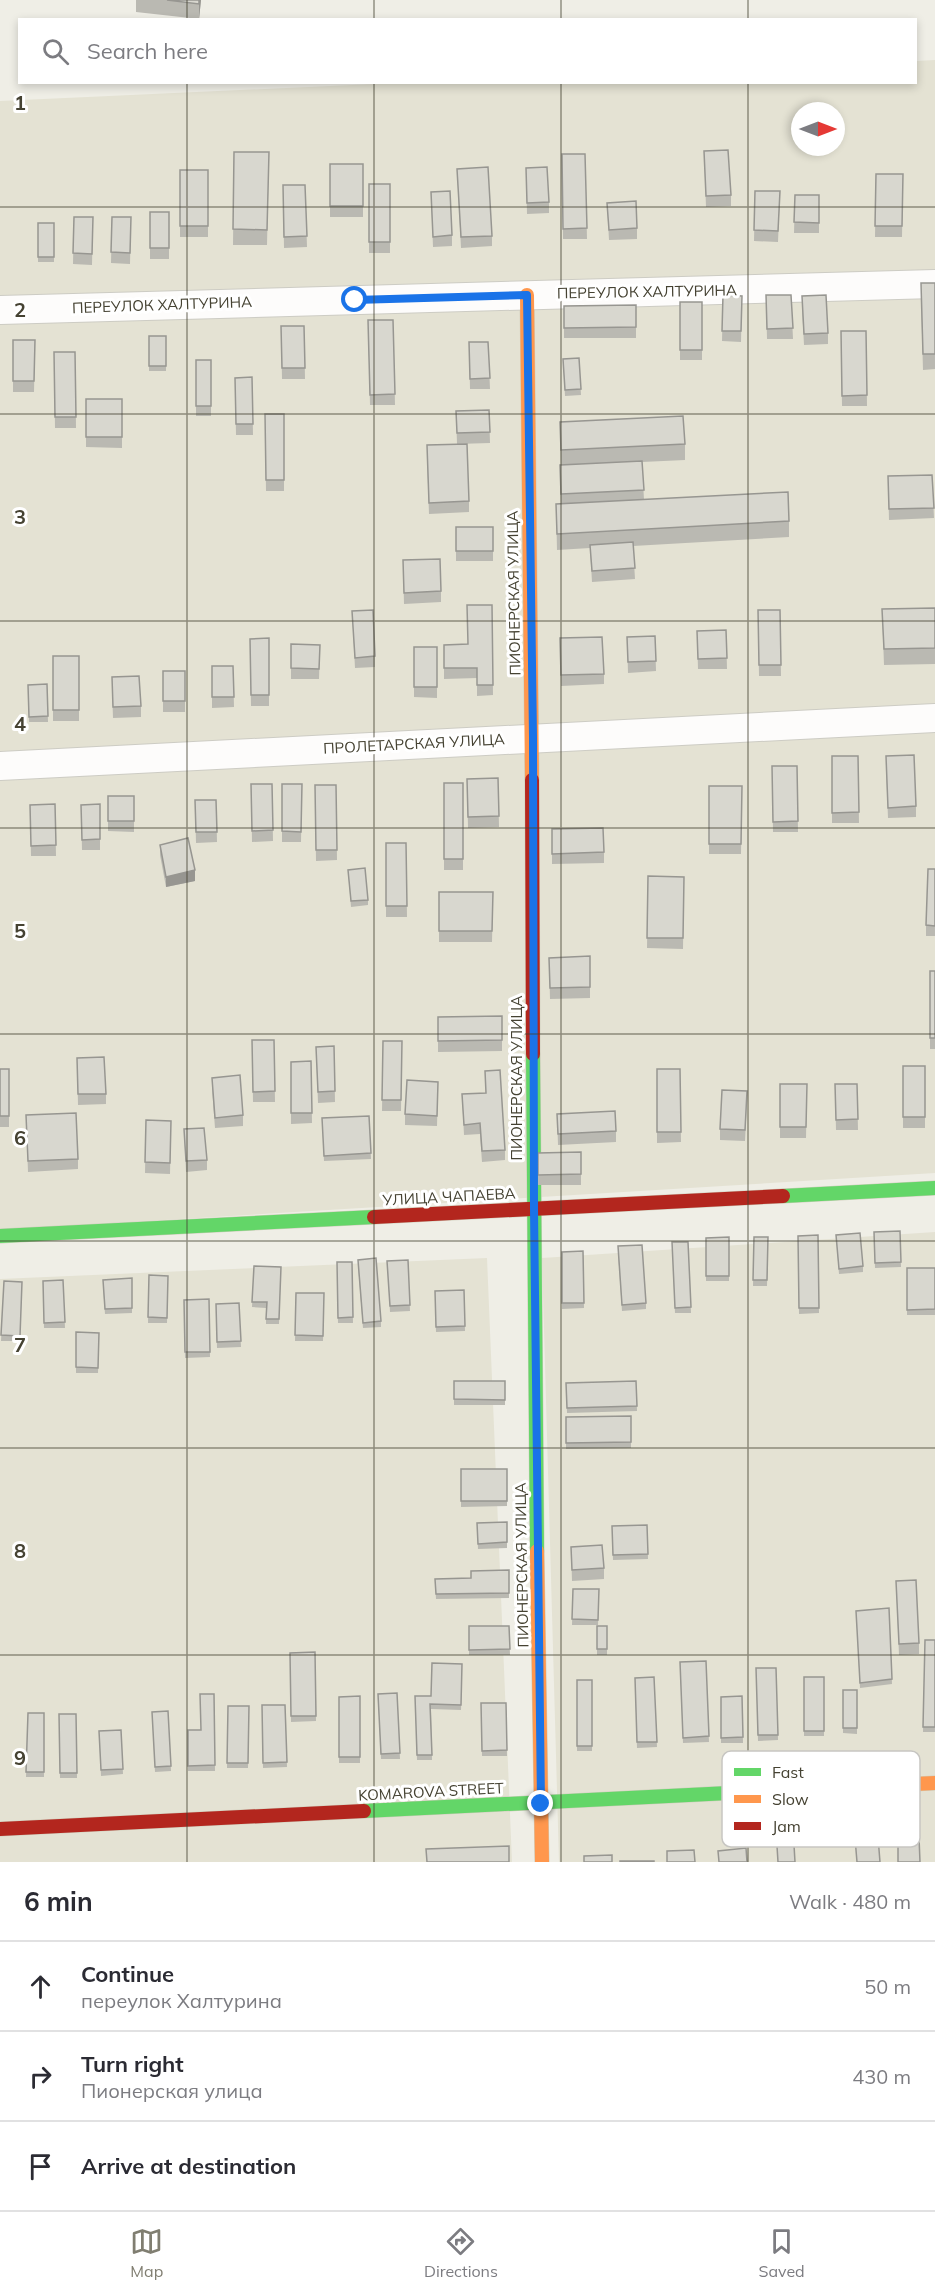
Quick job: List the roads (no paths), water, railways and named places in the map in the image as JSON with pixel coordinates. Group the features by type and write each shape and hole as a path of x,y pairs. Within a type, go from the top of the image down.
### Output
{"street":[{"name":"ПЕРЕУЛОК ХАЛТУРИНА","path":"0,310 935,285"},
{"name":"ПИОНЕРСКАЯ УЛИЦА","path":"527,295 542,1862"},
{"name":"ПРОЛЕТАРСКАЯ УЛИЦА","path":"0,766 935,718"},
{"name":"УЛИЦА ЧАПАЕВА","path":"0,1236 935,1188"},
{"name":"KOMAROVA STREET","path":"920,1784 935,1783"},
{"name":"KOMAROVA STREET","path":"0,1829 722,1794"}]}
